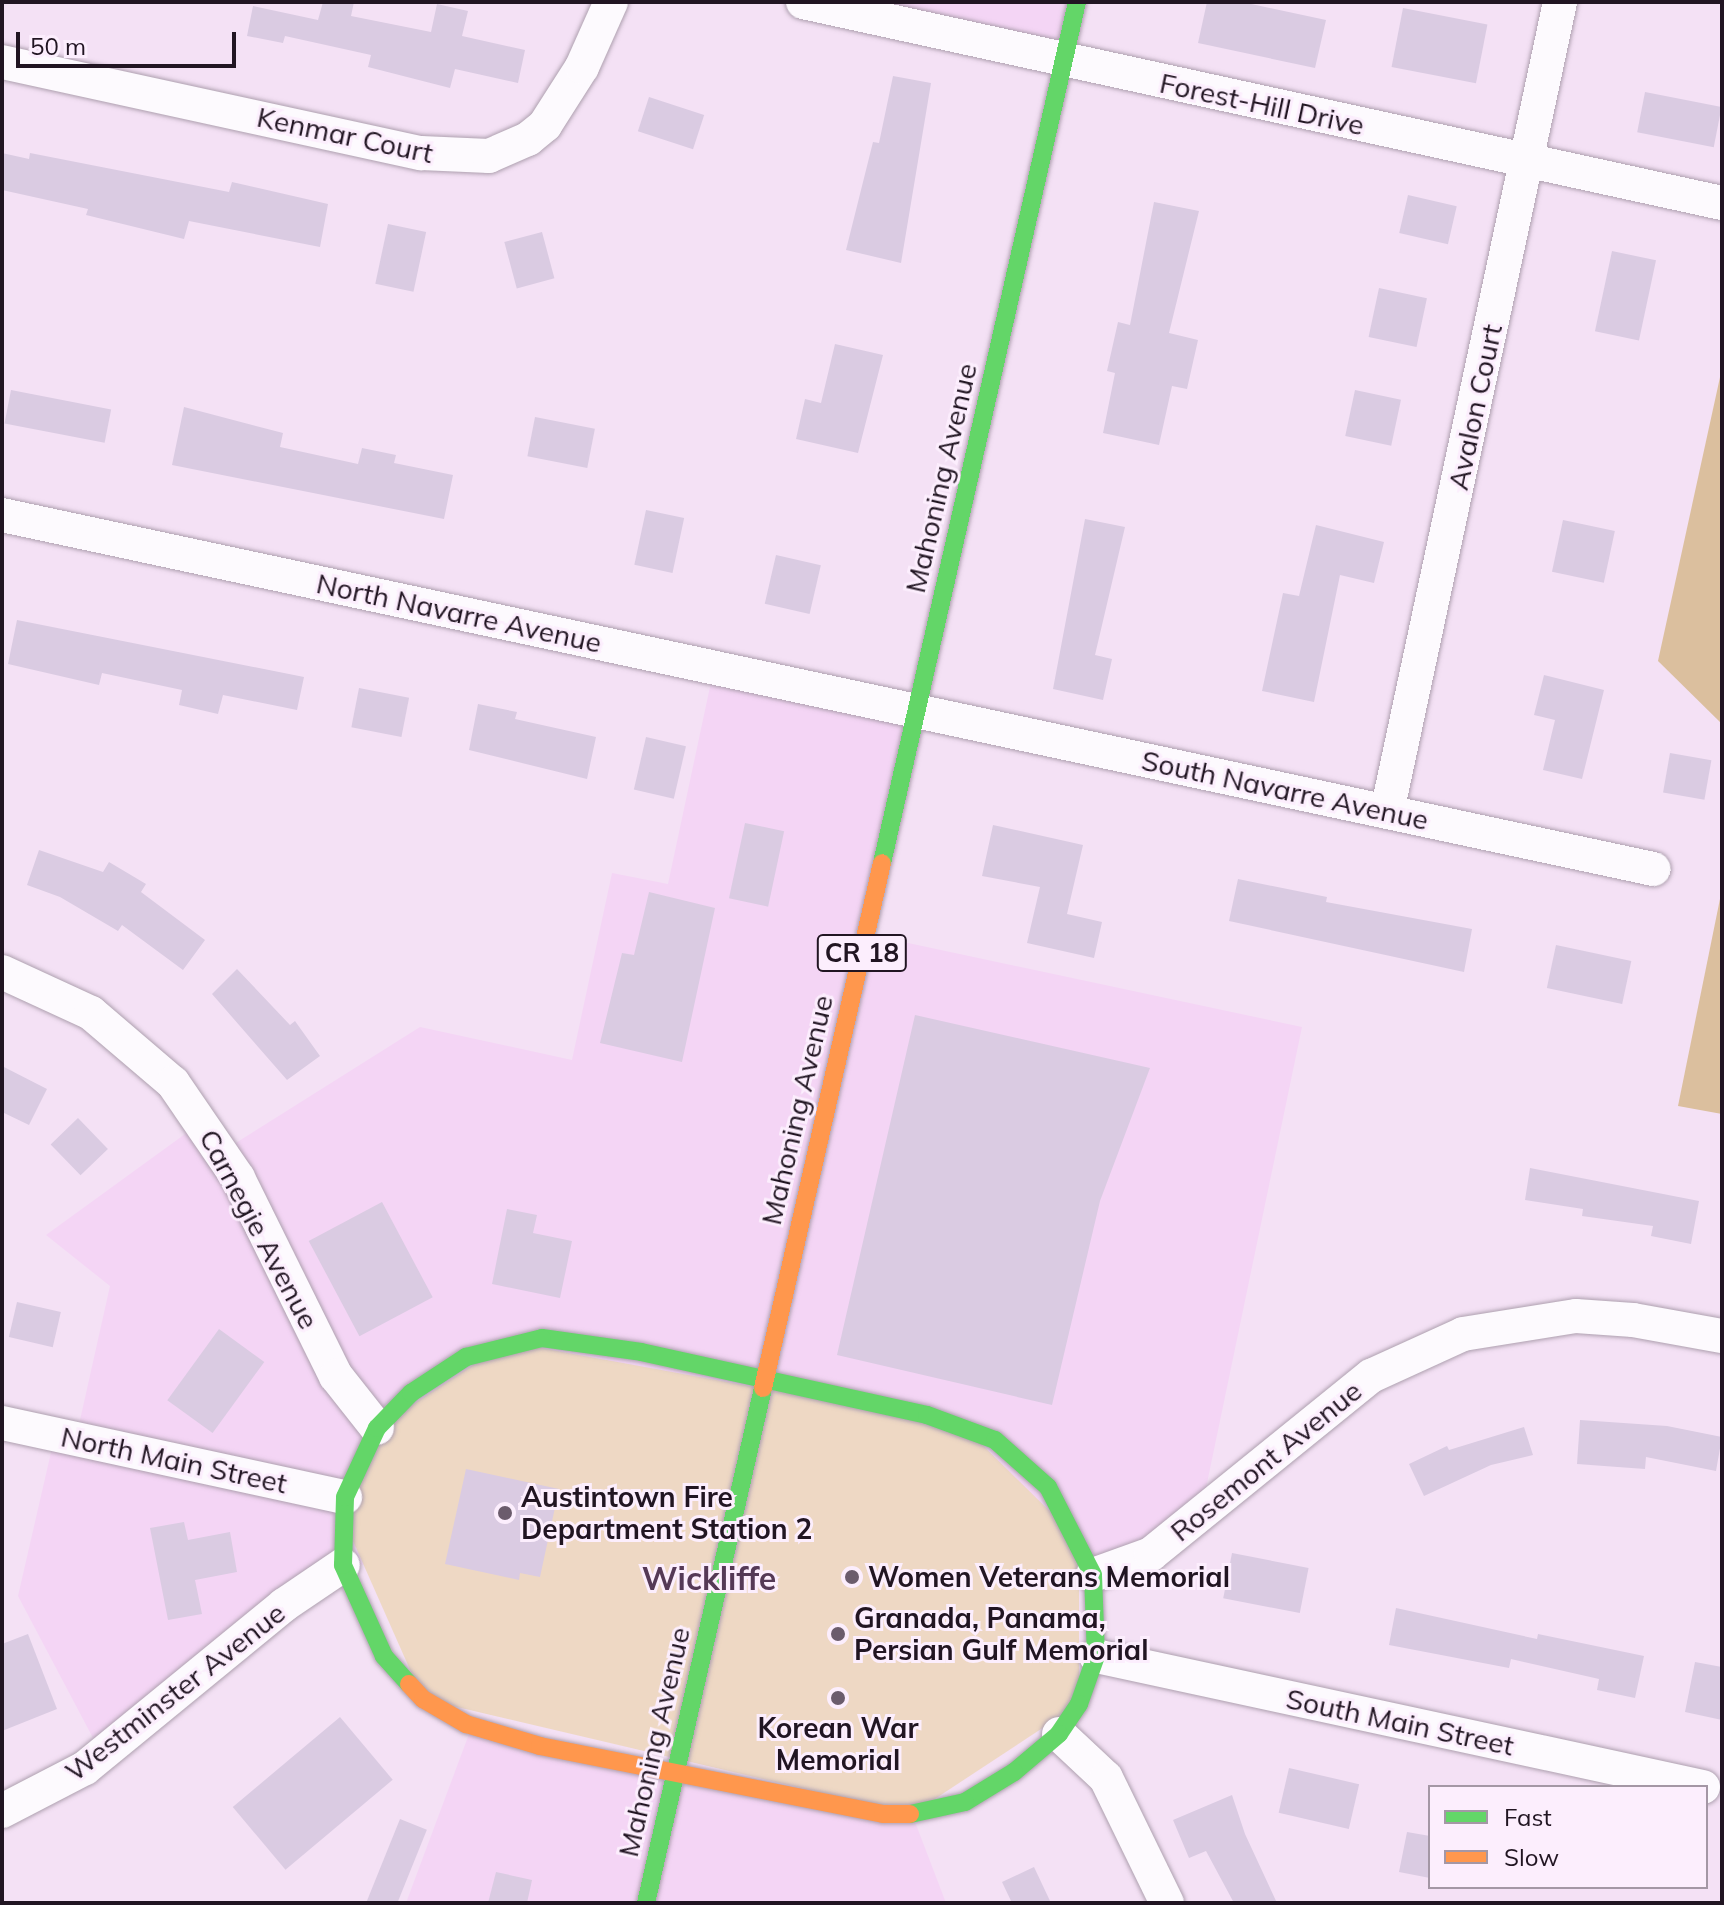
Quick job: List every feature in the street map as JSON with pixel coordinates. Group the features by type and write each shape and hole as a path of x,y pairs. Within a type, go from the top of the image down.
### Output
{"street":[{"name":"Kenmar Court","path":"2,62 421,153 489,156 528,139 545,125 582,67 611,2"},
{"name":"Forest-Hill Drive","path":"803,2 1722,203"},
{"name":"Mahoning Avenue","path":"646,1903 1077,2"},
{"name":"Avalon Court","path":"1387,812 1560,2"},
{"name":"North Navarre Avenue","path":"2,515 917,711"},
{"name":"South Navarre Avenue","path":"917,711 1653,869"},
{"name":"Carnegie Avenue","path":"2,972 91,1013 173,1083 238,1178 336,1376 377,1428"},
{"name":"Rosemont Avenue","path":"1093,1575 1151,1554 1371,1376 1463,1334 1576,1316 1633,1320 1722,1336"},
{"path":"508,1342 585,1342 765,1380 927,1415 995,1440 1048,1487 1093,1575 1096,1656 1079,1704 1059,1734 976,1796 912,1814 850,1811 490,1733 441,1711 384,1656 343,1565 345,1497 377,1428 448,1366 508,1342"},
{"name":"North Main Street","path":"2,1423 345,1497"},
{"name":"Westminster Avenue","path":"2,1811 85,1768 284,1605 343,1565"},
{"name":"South Main Street","path":"1096,1656 1695,1785"},
{"path":"1059,1734 1106,1778 1167,1903"}],"shaded area":[{"path":"803,2 1077,2 1063,60"},
{"path":"1722,368 1722,724 1658,661"},
{"path":"714,668 917,711 866,934 1302,1027 1201,1512 1151,1554 343,1565 102,1755 18,1596 55,1435 76,1438 110,1286 46,1235 203,1121 223,1151 420,1027 572,1060 612,873 668,884"},
{"path":"1722,889 1722,1114 1678,1106"},
{"path":"508,1342 962,1425 1079,1540 1079,1704 912,1814 423,1699 342,1516 377,1428"},
{"path":"472,1726 912,1814 946,1903 406,1903"}],"building":[{"path":"323,2 354,2 351,16 431,32 437,4 468,11 462,36 525,50 518,83 455,69 450,88 368,67 371,55 285,36 283,43 247,36 253,6 318,20"},
{"path":"1207,2 1242,2 1326,20 1315,68 1198,43"},
{"path":"1403,8 1487,24 1476,83 1392,67"},
{"path":"893,76 931,83 901,263 846,250 873,142 879,143"},
{"path":"1645,92 1722,107 1714,147 1637,132"},
{"path":"649,97 704,115 693,149 638,131"},
{"path":"2,153 29,159 30,153 229,192 232,182 328,204 320,247 189,221 184,239 86,215 88,209 2,190"},
{"path":"1408,195 1457,206 1448,244 1399,233"},
{"path":"1154,202 1199,211 1169,333 1198,340 1187,389 1172,386 1159,445 1103,433 1115,373 1107,371 1118,322 1130,325"},
{"path":"388,224 426,232 413,292 375,284"},
{"path":"542,232 554,278 517,288 504,242"},
{"path":"1612,251 1656,260 1639,341 1595,331"},
{"path":"1379,288 1427,298 1417,347 1369,337"},
{"path":"835,344 883,355 858,453 796,439 805,399 821,403"},
{"path":"11,390 111,409 105,443 5,423"},
{"path":"1355,390 1401,400 1391,446 1345,436"},
{"path":"184,407 283,433 280,447 358,464 362,448 396,455 394,463 453,475 444,519 172,465"},
{"path":"535,417 595,429 587,468 527,456"},
{"path":"646,510 684,518 673,573 634,565"},
{"path":"1085,519 1125,527 1095,655 1112,659 1103,700 1053,689"},
{"path":"1563,520 1615,531 1604,583 1552,572"},
{"path":"1316,525 1384,542 1374,583 1340,575 1314,702 1262,691 1283,593 1299,596"},
{"path":"776,555 821,565 810,614 765,604"},
{"path":"17,620 304,677 297,710 223,695 218,714 179,705 182,690 102,673 99,685 8,664"},
{"path":"1544,675 1604,690 1582,779 1543,770 1555,720 1534,715"},
{"path":"359,688 409,698 401,737 351,727"},
{"path":"478,704 517,712 515,719 596,737 587,779 469,750"},
{"path":"646,737 686,746 674,799 634,790"},
{"path":"1670,753 1711,760 1704,800 1663,792"},
{"path":"745,823 784,831 768,907 729,898"},
{"path":"993,825 1083,845 1067,914 1102,922 1094,958 1027,943 1040,887 982,876"},
{"path":"39,850 103,872 109,862 146,884 141,892 205,940 183,970 122,925 118,931 60,897 27,885"},
{"path":"1238,879 1327,897 1326,902 1472,929 1464,972 1229,921"},
{"path":"649,892 715,908 682,1062 600,1043 622,953 634,955"},
{"path":"1556,945 1631,961 1622,1004 1547,988"},
{"path":"237,969 290,1025 295,1021 320,1056 287,1080 212,994"},
{"path":"915,1015 1150,1068 1100,1201 1052,1405 837,1355"},
{"path":"2,1066 47,1089 29,1125 2,1112"},
{"path":"78,1118 108,1149 81,1175 51,1144"},
{"path":"1530,1168 1699,1201 1691,1244 1651,1236 1653,1226 1582,1216 1583,1209 1525,1200"},
{"path":"382,1202 433,1297 359,1336 309,1241"},
{"path":"507,1209 537,1215 533,1233 572,1241 560,1298 492,1284"},
{"path":"17,1302 61,1312 53,1347 9,1337"},
{"path":"219,1329 264,1362 213,1433 167,1400"},
{"path":"1580,1420 1667,1426 1722,1437 1716,1471 1646,1457 1645,1469 1577,1464"},
{"path":"1524,1427 1533,1455 1491,1465 1424,1496 1409,1464 1447,1446 1449,1450"},
{"name":"Austintown Fire Department Station 2","path":"466,1469 559,1489 540,1577 520,1573 519,1580 445,1564"},
{"path":"184,1522 188,1540 230,1532 237,1572 195,1580 202,1614 168,1620 150,1528"},
{"path":"1232,1553 1309,1568 1300,1613 1223,1598"},
{"path":"1396,1608 1537,1639 1538,1634 1644,1656 1635,1698 1597,1690 1599,1679 1511,1659 1509,1668 1389,1645"},
{"path":"28,1634 57,1709 2,1731 2,1644"},
{"path":"1695,1662 1722,1667 1722,1720 1685,1712"},
{"path":"340,1717 393,1780 285,1870 233,1807"},
{"path":"1289,1768 1359,1784 1349,1829 1279,1813"},
{"path":"1232,1795 1245,1834 1277,1903 1234,1903 1206,1851 1189,1858 1173,1820"},
{"path":"400,1819 427,1830 397,1903 366,1902"},
{"path":"1407,1832 1428,1836 1428,1878 1399,1872"},
{"path":"1034,1867 1051,1903 1012,1903 1002,1882"},
{"path":"496,1872 532,1880 527,1903 488,1903"}],"traffic: fast":[{"path":"882,863 1077,2"},
{"path":"542,1338 641,1352 927,1415 995,1440 1048,1487 1093,1575 1096,1656 1079,1704 1059,1734 1014,1772 965,1802 910,1814"},
{"path":"409,1684 384,1656 343,1565 345,1497 377,1428 411,1393 466,1357 542,1338"},
{"path":"646,1903 763,1388"}],"traffic: slow":[{"path":"763,1388 882,863"},
{"path":"409,1684 423,1699 466,1724 540,1746 883,1814 910,1814"}],"place":[{"name":"Austintown Fire Department Station 2","path":"505,1513"},
{"name":"Women Veterans Memorial","path":"852,1577"},
{"name":"Granada, Panama, Persian Gulf Memorial","path":"838,1634"},
{"name":"Korean War Memorial","path":"838,1698"}],"district":[{"name":"Wickliffe","path":"709,1578"}]}
